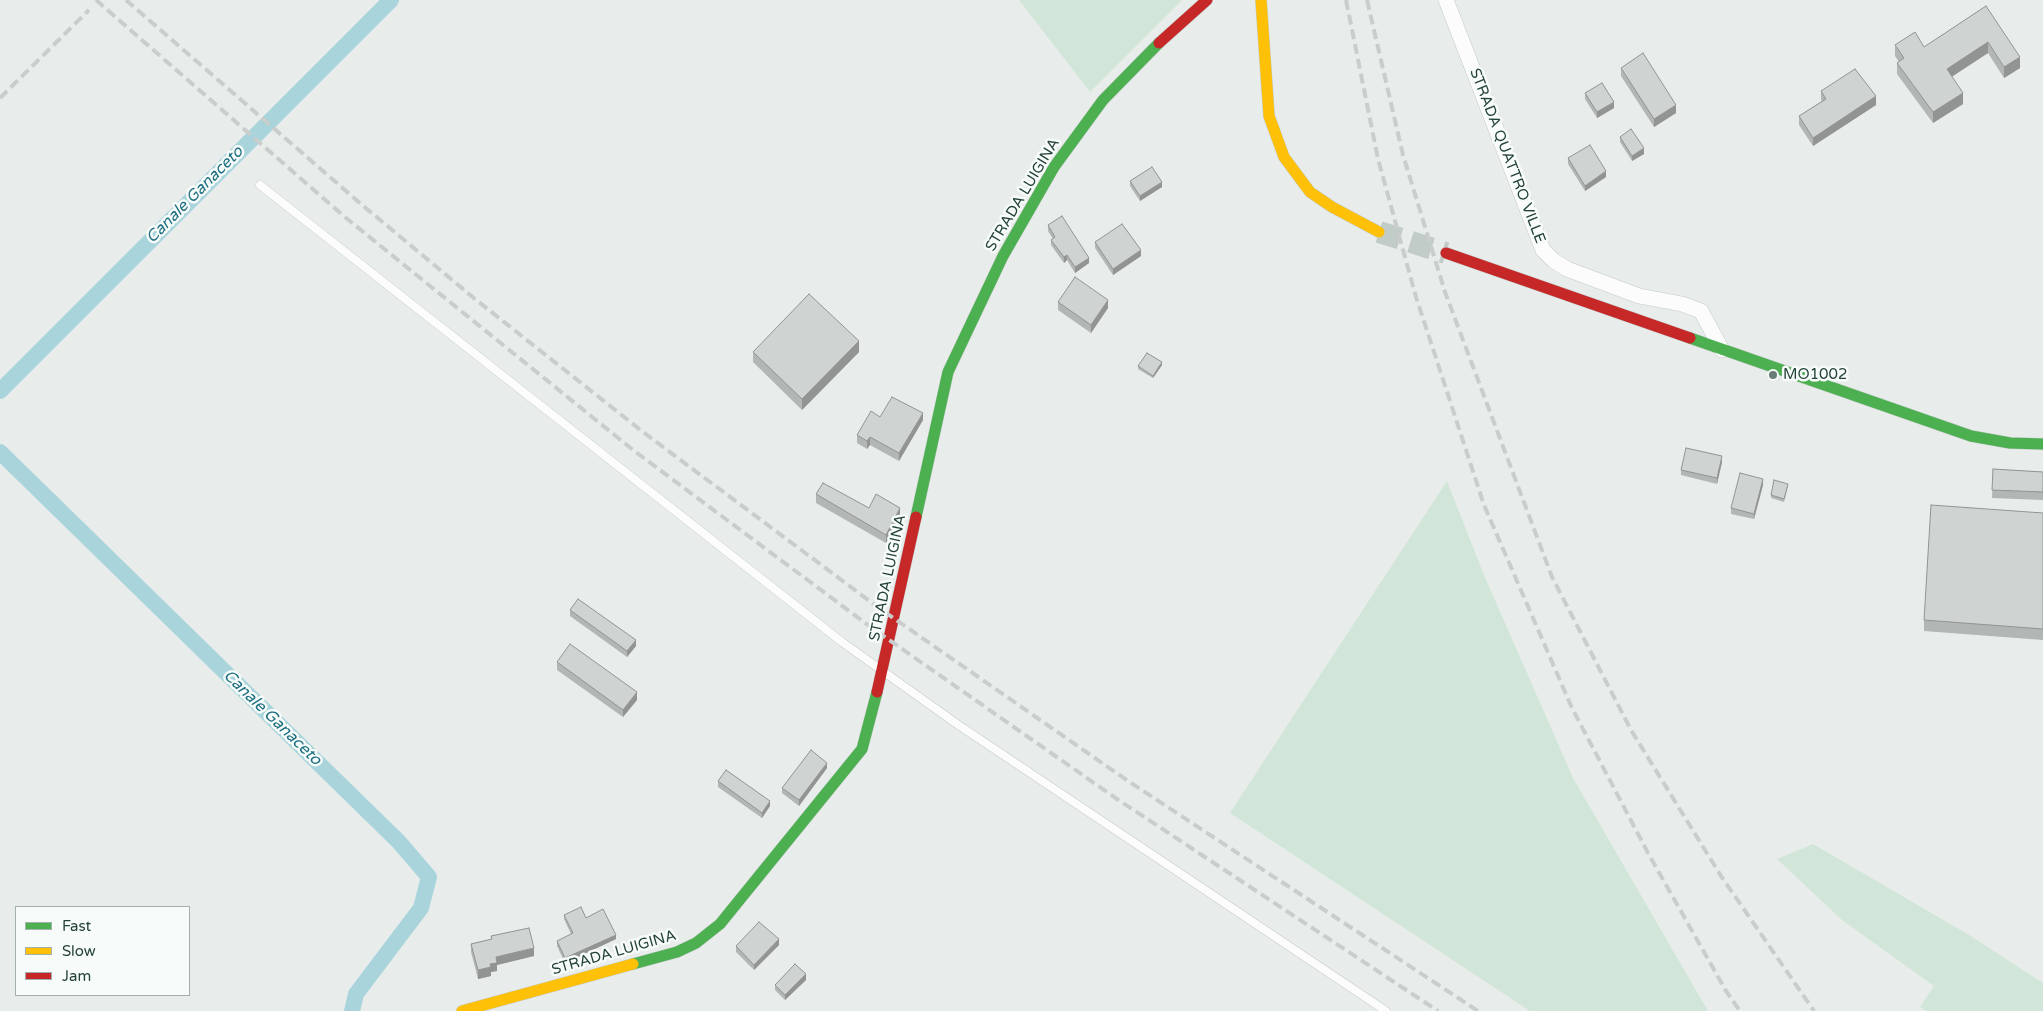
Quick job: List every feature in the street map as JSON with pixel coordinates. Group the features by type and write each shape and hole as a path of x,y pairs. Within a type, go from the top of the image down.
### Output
{"street":[{"name":"STRADA LUIGINA","path":"462,1011 677,952 696,943 720,924 862,748 883,670 948,372 1003,256 1054,166 1103,100 1156,46 1207,0"},
{"path":"1261,0 1269,116 1284,157 1310,192 1332,208 1379,232"},
{"name":"STRADA QUATTRO VILLE","path":"1446,0 1543,250 1554,262 1567,269 1639,296 1682,304 1701,311 1722,350"},
{"path":"1446,253 1971,436 2010,443 2043,444"}],"lane":[{"path":"260,185 834,636 957,724 1386,1011"}],"green space":[{"path":"1019,0 1182,0 1090,92"},
{"path":"1447,481 1484,575 1573,778 1708,1011 1530,1011 1230,813"},
{"path":"1813,844 1969,935 2043,983 2043,1011 1926,1011 1920,1007 1934,986 1842,920 1777,859"}],"building":[{"path":"1986,6 2020,57 2004,67 1988,42 1947,69 1963,93 1933,112 1897,63 1904,58 1895,45 1915,32 1924,47"},
{"path":"1643,53 1676,105 1654,119 1621,68"},
{"path":"1855,69 1876,96 1813,138 1799,116 1826,99 1821,91"},
{"path":"1602,83 1614,102 1597,112 1585,93"},
{"path":"1631,129 1644,148 1632,156 1620,137"},
{"path":"1590,145 1606,171 1585,186 1568,158"},
{"path":"1152,167 1162,182 1140,196 1130,181"},
{"path":"1062,216 1089,258 1075,267 1067,255 1064,257 1051,240 1055,237 1048,225"},
{"path":"1122,224 1141,250 1113,269 1095,242"},
{"path":"1075,277 1108,300 1091,325 1058,302"},
{"path":"809,294 859,341 802,399 753,352"},
{"path":"1147,353 1162,362 1153,376 1138,366"},
{"path":"892,397 923,413 899,453 870,437 867,441 857,435 871,411 880,417"},
{"path":"1686,448 1722,456 1717,478 1681,470"},
{"path":"1993,469 2043,472 2043,492 1992,490"},
{"path":"1740,473 1763,479 1754,514 1731,508"},
{"path":"1774,480 1788,484 1784,499 1771,495"},
{"path":"823,483 869,508 876,494 900,508 886,535 816,494"},
{"path":"1931,505 2043,513 2043,629 1924,620"},
{"path":"578,599 636,640 627,651 570,610"},
{"path":"570,644 637,692 623,710 557,662"},
{"path":"811,750 827,763 799,800 782,788"},
{"path":"726,770 770,801 762,813 718,781"},
{"path":"581,907 586,918 603,909 616,935 565,958 557,941 573,933 564,915"},
{"path":"759,922 779,939 754,965 736,946"},
{"path":"529,928 534,948 496,957 497,963 490,964 491,967 478,970 471,944 492,939 491,936"},
{"path":"795,964 806,974 785,995 775,985"}],"waterway":[{"name":"Canale Ganaceto","path":"0,391 391,0"},
{"name":"Canale Ganaceto","path":"0,452 399,842 429,877 421,908 356,994 352,1011"}],"tunnel":[{"path":"1379,232 1446,253"}],"railway":[{"path":"96,0 346,218 633,450 872,628 1117,799 1438,1011"},
{"path":"126,0 361,204 475,299 643,432 879,608 1128,781 1478,1011"},
{"path":"1346,0 1378,159 1416,297 1484,505 1572,708 1648,853 1726,991 1740,1011"},
{"path":"1367,0 1403,155 1445,292 1552,577 1631,730 1721,876 1814,1011"},
{"path":"0,98 89,10"}],"traffic: fast":[{"path":"916,517 948,372 1003,256 1054,167 1103,100 1159,43"},
{"path":"1690,338 1971,436 2010,443 2043,444"},
{"path":"633,964 677,952 696,943 720,924 862,749 877,692"}],"traffic: slow":[{"path":"1261,0 1269,116 1284,157 1310,192 1332,207 1379,232"},
{"path":"462,1011 633,964"}],"traffic: jam":[{"path":"1159,43 1207,0"},
{"path":"1446,253 1690,338"},
{"path":"877,692 916,517"}],"place":[{"name":"MO1002","path":"1773,375"}]}
